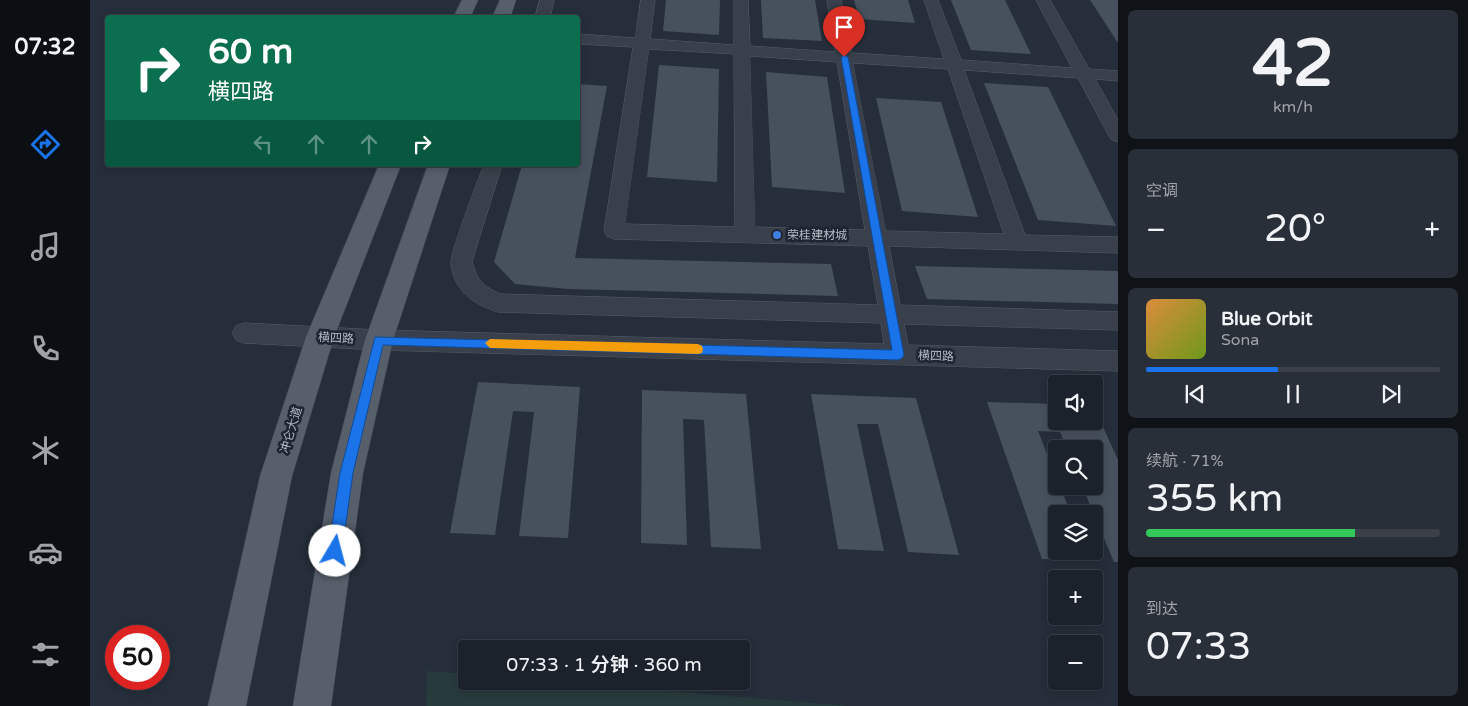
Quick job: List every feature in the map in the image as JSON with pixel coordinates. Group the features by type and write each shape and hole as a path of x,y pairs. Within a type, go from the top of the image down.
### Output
{"main road":[{"path":"462,15 470,0"},
{"path":"501,15 508,0"},
{"name":"冲仑大道","path":"227,706 276,476 320,337 389,167"},
{"path":"312,706 347,473 379,340 438,167"}],"street":[{"path":"543,15 547,0"},
{"path":"648,0 614,232 1118,245"},
{"path":"741,0 745,235"},
{"path":"834,0 898,355"},
{"path":"931,0 1018,242"},
{"path":"1043,0 1118,136"},
{"path":"580,39 1118,76"},
{"path":"492,167 462,261 466,279 477,293 498,303 1118,321"},
{"name":"横四路","path":"244,333 379,340 1118,361"}],"shaded area":[{"path":"427,671 458,673 458,690 657,690 848,706 426,706"}],"building":[{"path":"666,0 720,0 719,35 663,31"},
{"path":"761,0 815,0 822,41 763,38"},
{"path":"854,0 908,0 915,23 859,19"},
{"path":"951,0 1005,0 1031,54 971,50"},
{"path":"1090,0 1118,0 1118,43"},
{"path":"659,65 719,69 717,182 647,177"},
{"path":"766,72 827,77 845,193 772,187"},
{"path":"984,83 1048,87 1116,226 1038,220"},
{"path":"580,84 607,86 575,258 831,264 838,296 568,289 515,284 494,262 521,167 580,167"},
{"path":"876,98 941,102 978,217 902,211"},
{"path":"915,266 1118,271 1118,304 927,299"},
{"path":"478,382 580,387 568,538 519,536 534,412 513,411 495,535 450,533"},
{"path":"642,390 746,394 761,549 711,547 704,420 683,419 687,545 641,543"},
{"path":"811,394 916,398 959,555 908,552 878,424 857,424 884,551 838,549"},
{"path":"987,402 1048,404 1048,430 1103,430 1103,427 1118,460 1118,562 1114,562 1103,536 1103,505 1090,505 1086,495 1103,495 1103,440 1063,440 1060,432 1038,431 1048,457 1048,495 1064,495 1067,505 1048,505 1048,559 1042,559"}],"slow traffic":[{"path":"490,343 698,349"}],"place":[{"name":"荣桂建材城","path":"777,235"}],"route":[{"path":"335,551 347,473 379,340 898,355 844,57"}]}
